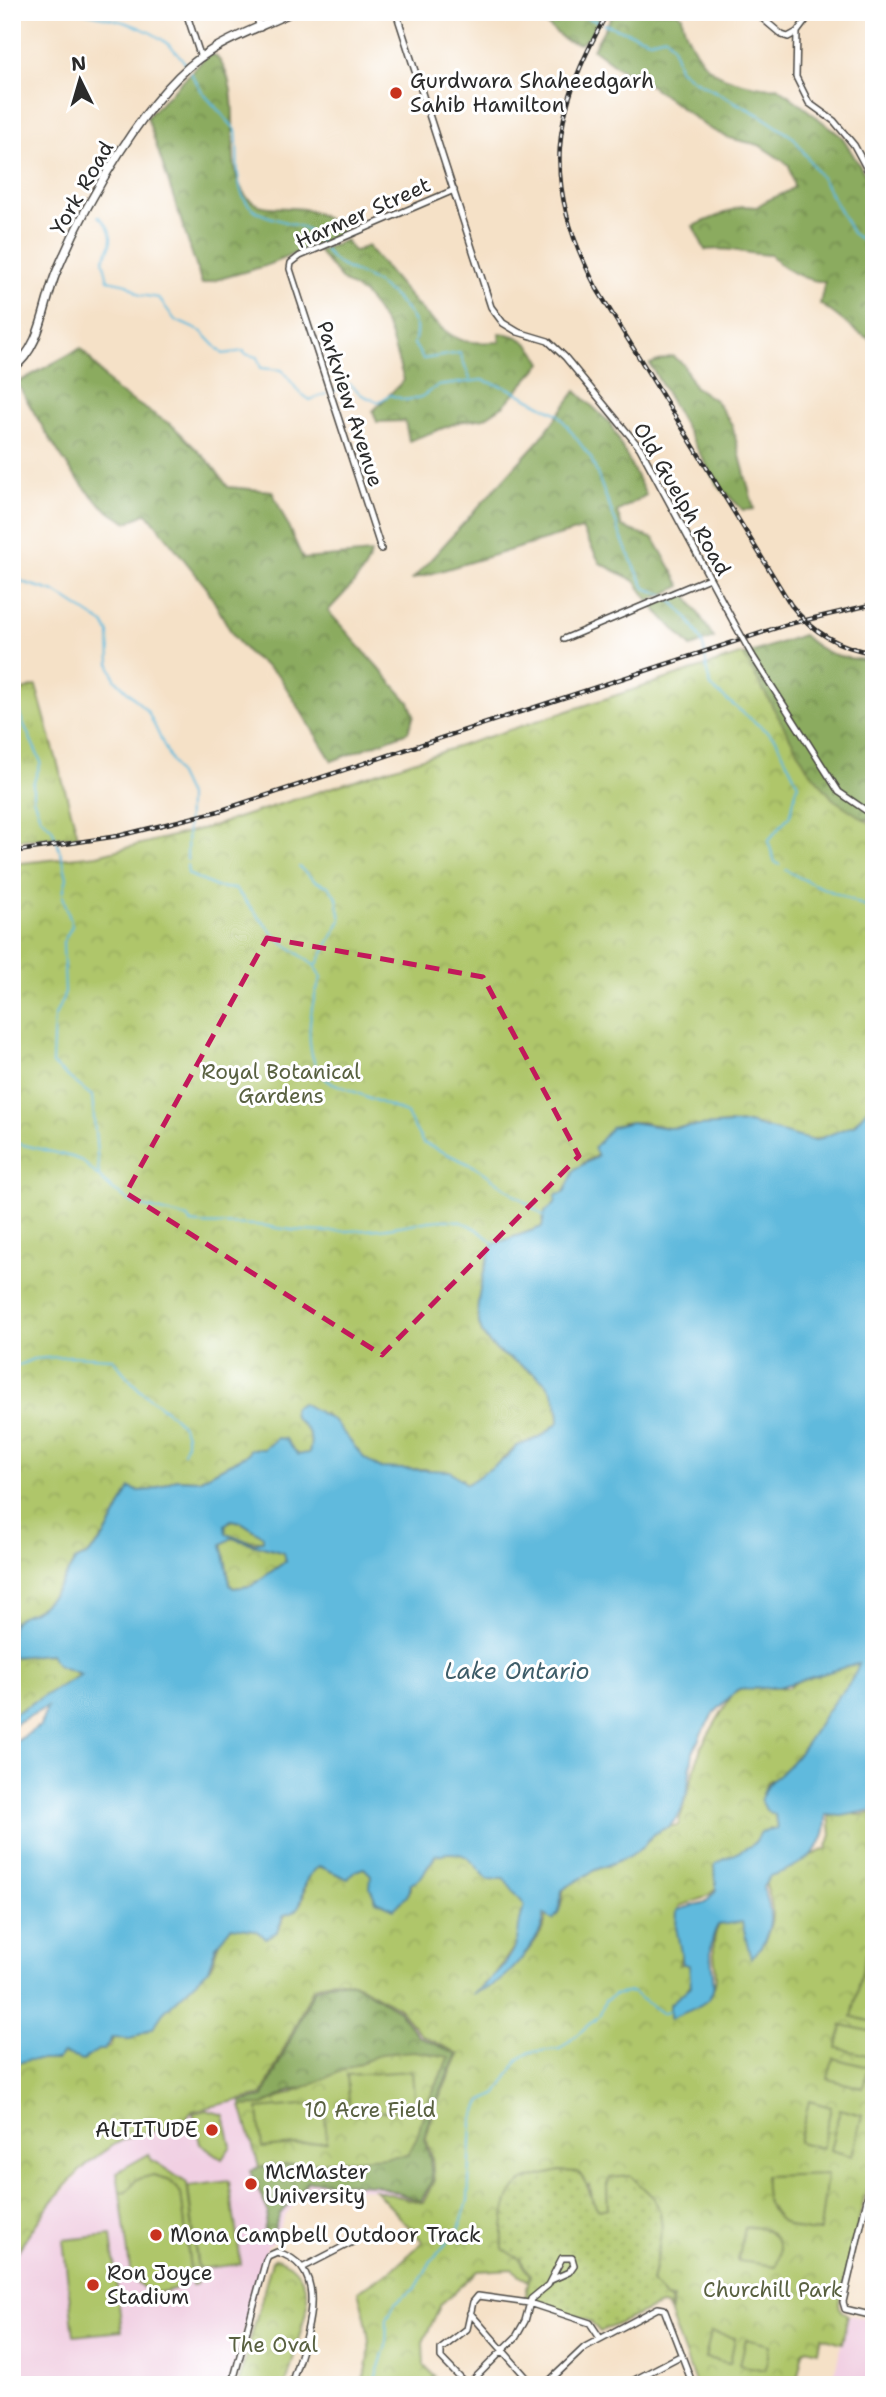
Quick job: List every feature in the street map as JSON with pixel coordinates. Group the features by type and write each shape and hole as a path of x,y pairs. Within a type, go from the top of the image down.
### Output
{"main road":[{"name":"York Road","path":"12,369 27,354 34,340 62,260 110,170 159,98 201,58 292,12"}],"street":[{"path":"186,12 201,58"},
{"path":"255,12 260,28"},
{"name":"Old Guelph Road","path":"396,12 491,307 503,323 518,332 548,341 601,397 640,448 752,655 839,792 874,816"},
{"path":"755,12 782,35 793,36 811,12"},
{"path":"797,32 796,77 805,97 834,121 854,145 874,182"},
{"name":"Harmer Street","path":"290,269 291,263 300,256 453,190"},
{"name":"Parkview Avenue","path":"290,269 381,549"},
{"path":"564,639 709,578"},
{"path":"874,2169 844,2306 874,2316"},
{"path":"866,2204 874,2206"},
{"path":"302,2268 366,2235"},
{"path":"232,2385 266,2260 272,2253 282,2253 302,2268 310,2285 312,2304 291,2385"},
{"path":"551,2280 572,2270 572,2258 562,2258 551,2280 529,2303 521,2329 504,2350 467,2385 441,2358 441,2349 467,2329 470,2313 478,2296 529,2303 590,2323 600,2338"},
{"path":"545,2385 600,2338 658,2308 664,2309 693,2385"},
{"path":"470,2313 533,2385"},
{"path":"625,2385 682,2355"}],"highlighted area":[{"path":"267,938 483,977 579,1156 382,1355 126,1193"}],"shaded area":[{"name":"McMaster University","path":"332,1980 354,1982 400,2008 421,2035 459,2053 434,2110 426,2138 432,2157 434,2181 423,2203 375,2190 310,2186 285,2216 271,2245 268,2245 229,2385 12,2385 12,2260 54,2201 100,2152 133,2135 180,2128 192,2111 262,2095 313,1988"},
{"path":"848,2315 874,2320 874,2385 832,2385"}],"green space":[{"path":"504,12 603,12 590,36 580,44 565,40 542,21"},
{"path":"614,12 677,12 682,16 685,31 693,47 714,72 746,84 778,87 842,137 874,189 874,341 861,335 820,304 825,281 811,280 795,274 771,255 722,249 705,250 693,226 742,206 757,207 794,187 789,165 759,145 729,138 708,128 650,85 617,67 593,49"},
{"path":"208,55 215,55 225,70 230,87 235,165 238,182 246,196 252,202 267,207 312,211 344,233 265,266 202,284 147,117"},
{"path":"346,240 354,252 367,246 424,312 450,334 461,340 475,342 500,342 499,333 514,336 530,345 542,363 504,405 484,418 459,422 409,441 405,421 377,422 373,411 404,380 389,331 377,311 365,295 343,281 318,251"},
{"path":"81,348 115,390 173,426 212,465 228,487 272,491 303,559 371,553 359,577 328,611 409,702 414,715 408,732 332,761 279,676 248,653 234,637 206,587 147,513 128,522 111,513 79,481 51,441 17,383"},
{"path":"672,356 683,364 694,386 716,401 732,425 754,509 743,510 718,486 650,364"},
{"path":"576,391 610,423 646,495 617,512 622,527 654,539 681,586 649,601 635,581 600,563 582,529 413,579 540,439"},
{"path":"684,591 714,638 691,647 652,606"},
{"path":"803,635 827,652 874,661 874,820 861,818 667,725 683,676"},
{"name":"Royal Botanical Gardens","path":"743,654 806,766 833,799 874,826 874,1101 854,1125 832,1135 808,1141 748,1123 668,1128 641,1122 622,1123 598,1155 584,1162 552,1209 545,1212 542,1227 494,1244 481,1286 478,1315 484,1336 496,1350 544,1381 555,1398 559,1422 539,1438 517,1446 486,1474 467,1485 460,1481 462,1479 425,1469 379,1469 363,1457 324,1413 309,1430 312,1440 309,1453 298,1455 285,1439 264,1449 250,1449 248,1454 199,1480 176,1479 152,1490 138,1491 130,1488 102,1539 75,1561 49,1600 12,1625 12,864 97,855 213,826"},
{"path":"36,686 78,836 12,840 12,693"},
{"path":"231,1520 241,1522 263,1536 263,1541 242,1540 226,1534 225,1525"},
{"path":"232,1538 284,1553 286,1561 251,1586 233,1588 222,1544"},
{"path":"51,1654 59,1666 81,1674 12,1715 12,1657"},
{"name":"Churchill Park","path":"861,1659 866,1663 827,1726 806,1744 785,1771 767,1782 763,1796 781,1811 778,1831 769,1829 769,1836 737,1856 730,1856 714,1891 701,1899 679,1906 682,1949 679,1965 691,1961 693,1981 681,1998 698,2002 709,1995 714,1986 714,1946 721,1920 744,1917 754,1955 766,1938 772,1920 771,1903 765,1883 772,1872 826,1849 831,1835 829,1811 861,1815 874,1813 874,2158 839,2303 840,2308 848,2315 842,2343 822,2337 818,2351 807,2348 803,2352 796,2385 696,2385 670,2315 673,2299 665,2298 652,2282 659,2248 607,2186 608,2208 599,2210 593,2205 590,2184 520,2259 530,2275 528,2281 512,2269 477,2271 441,2304 423,2342 424,2365 435,2376 426,2385 359,2385 368,2364 369,2339 358,2291 392,2270 423,2242 375,2190 423,2203 434,2181 432,2157 426,2138 434,2110 459,2054 421,2035 399,2008 354,1982 332,1980 313,1988 262,2095 192,2111 180,2128 137,2134 113,2145 63,2188 12,2260 12,2068 16,2061 65,2050 110,2047 114,2034 165,2009 211,1966 219,1942 233,1923 268,1934 279,1928 287,1911 294,1909 302,1901 309,1875 321,1862 357,1866 366,1864 397,1905 409,1892 412,1881 424,1873 439,1851 453,1848 506,1873 527,1899 519,1940 493,1977 480,1987 501,1975 524,1955 541,1932 547,1909 555,1915 561,1906 564,1886 646,1843 657,1829 678,1825 701,1747 732,1695 743,1688 788,1688 800,1679"},
{"path":"866,1953 874,1955 874,2022 852,2017"},
{"path":"333,1982 353,1983 398,2010 419,2037 457,2054 432,2110 424,2138 430,2158 432,2181 421,2201 375,2185 308,2181 280,2214 270,2240 263,2236 268,2212 250,2171 259,2167 407,2155 417,2137 425,2108 449,2058 291,2090 263,2105 241,2106 241,2102 263,2097 314,1990"},
{"path":"842,2025 874,2032 871,2056 837,2048"},
{"name":"10 Acre Field","path":"414,2051 449,2057 425,2108 417,2137 408,2155 259,2167 241,2106 263,2105 381,2054"},
{"path":"833,2058 868,2067 863,2088 828,2079"},
{"path":"412,2071 415,2109 350,2114 347,2075"},
{"path":"809,2101 831,2107 822,2148 799,2142"},
{"path":"324,2103 327,2142 262,2148 258,2109"},
{"path":"840,2109 862,2115 852,2156 830,2150"},
{"name":"ALTITUDE","path":"207,2110 224,2115 231,2146 222,2159 200,2144 193,2113"},
{"path":"149,2154 151,2159 187,2183 197,2284 192,2285 181,2193 167,2179 153,2175 127,2192 120,2193 117,2172"},
{"path":"560,2171 578,2172 599,2210 608,2208 607,2186 610,2178 631,2176 654,2198 660,2212 662,2228 652,2282 665,2298 671,2300 669,2312 666,2306 660,2305 600,2332 590,2321 525,2299 530,2275 520,2259 503,2249 507,2203 522,2182"},
{"path":"827,2174 820,2231 796,2228 778,2218 767,2200 765,2176"},
{"name":"Mona Campbell Outdoor Track","path":"153,2175 167,2179 181,2193 191,2278 185,2279 174,2289 157,2293 146,2290 131,2277 120,2193 127,2192 135,2180"},
{"path":"229,2181 241,2264 198,2269 188,2186"},
{"path":"745,2228 767,2231 776,2240 779,2252 776,2266 738,2261"},
{"name":"Ron Joyce Stadium","path":"111,2235 122,2331 74,2336 63,2240"},
{"name":"The Oval","path":"276,2258 296,2270 306,2290 308,2305 286,2385 238,2385 272,2261"},
{"path":"711,2332 735,2338 730,2363 705,2358"},
{"path":"746,2339 770,2345 765,2370 740,2365"}],"water":[{"name":"Lake Ontario","path":"874,1101 874,1744 870,1768 874,1810 842,1816 826,1815 822,1838 810,1856 792,1868 770,1876 763,1887 770,1916 767,1934 751,1959 742,1922 718,1925 711,1947 713,1984 709,1998 701,2005 670,2019 670,2004 691,1986 689,1965 683,1964 676,1927 677,1910 706,1902 716,1891 715,1864 754,1844 761,1832 777,1829 775,1815 766,1810 761,1800 766,1787 800,1752 849,1683 859,1663 779,1687 737,1690 714,1713 701,1734 693,1752 687,1793 680,1813 670,1826 653,1834 643,1847 628,1857 593,1871 562,1890 559,1912 553,1920 544,1914 540,1931 528,1951 505,1977 489,1987 472,1994 492,1978 509,1959 516,1944 525,1906 503,1878 488,1880 467,1857 454,1853 436,1855 421,1877 410,1885 407,1896 394,1909 376,1901 370,1888 371,1875 364,1868 355,1871 348,1879 319,1866 307,1879 299,1906 284,1915 277,1932 266,1938 255,1930 231,1927 216,1946 208,1970 163,2013 153,2028 131,2039 112,2038 104,2050 98,2050 83,2060 63,2054 57,2060 28,2060 12,2065 12,1744 40,1726 47,1707 12,1725 12,1715 81,1674 58,1666 50,1654 12,1657 12,1627 18,1618 44,1604 59,1587 75,1561 94,1549 102,1540 130,1488 138,1491 152,1490 176,1479 199,1480 248,1454 250,1449 264,1449 277,1438 285,1439 298,1455 309,1453 309,1433 294,1417 293,1408 302,1403 334,1421 363,1457 379,1468 450,1471 467,1484 506,1458 517,1446 539,1438 559,1422 555,1398 544,1381 496,1349 484,1335 478,1315 481,1285 489,1254 494,1244 542,1227 545,1212 555,1203 556,1195 564,1193 575,1169 598,1156 594,1148 612,1127 631,1122 668,1128 748,1123 814,1141 854,1125","holes":["231,1520 241,1522 263,1536 263,1541 254,1543 226,1534 225,1525","232,1538 284,1553 286,1561 251,1586 233,1588 222,1544"]}],"waterway":[{"path":"80,12 110,18 153,34 177,52 186,65"},
{"path":"571,12 599,22"},
{"path":"604,24 650,40 666,36 673,46 679,69 794,138 824,182 852,233 874,249"},
{"path":"190,72 203,93 236,130 239,183 247,203 256,211 302,228 313,234 321,243"},
{"path":"98,216 104,221 111,237 103,260 108,280 127,284 140,295 159,298 175,320 202,332 223,354 244,351 245,354 257,357 261,368 282,370 299,392 310,400 326,394"},
{"path":"325,250 340,265 370,279 397,300 413,320 416,327 414,344 423,359 460,353 470,379"},
{"path":"12,352 17,355"},
{"path":"334,391 350,384 362,395 378,402 390,395 406,400 421,397 437,386 482,380 508,388 558,414 591,458 626,549 645,588 664,595"},
{"path":"12,562 14,551"},
{"path":"12,563 22,582 55,592 104,624 109,633 110,665 115,679 148,712 188,796 187,860"},
{"path":"668,598 684,614 698,635 704,649 712,688 776,739 798,784 790,815 768,841 775,862 780,865"},
{"path":"12,667 17,679 20,716 41,762 33,784 33,798 40,817 52,828 63,860 67,878 63,893"},
{"path":"187,865 188,874 216,887 235,889 276,937 315,966 321,978 313,1004 310,1046 319,1071 328,1081 406,1113 423,1143 478,1168 544,1216"},
{"path":"299,867 315,881 328,886 337,898 341,920 316,966"},
{"path":"786,870 874,912"},
{"path":"63,896 72,926 63,942 65,993 54,1018 52,1064 92,1096 99,1176"},
{"path":"12,1142 82,1161 113,1190 134,1204 188,1218 191,1223 335,1231 378,1229 448,1220 468,1225 494,1244"},
{"path":"12,1368 33,1359 70,1356 112,1358 137,1387 181,1425 186,1442 183,1452"},
{"path":"373,2385 386,2346 387,2319 395,2303 416,2288 431,2261 459,2229 468,2201 472,2122 481,2102 497,2094 518,2060 530,2052 560,2049 599,2016 605,2001 614,1995 632,1992 663,2014 669,2011"}],"railway":[{"path":"608,12 574,84 564,117 560,149 561,181 567,215 579,251 597,289 791,605 799,615 827,637 849,647 874,653"},
{"path":"12,852 118,836 219,811 785,625 874,604"}],"place":[{"name":"Gurdwara Shaheedgarh Sahib Hamilton","path":"396,93"},
{"name":"ALTITUDE","path":"212,2130"},
{"name":"McMaster University","path":"251,2184"},
{"name":"Mona Campbell Outdoor Track","path":"156,2235"},
{"name":"Ron Joyce Stadium","path":"93,2285"}]}
